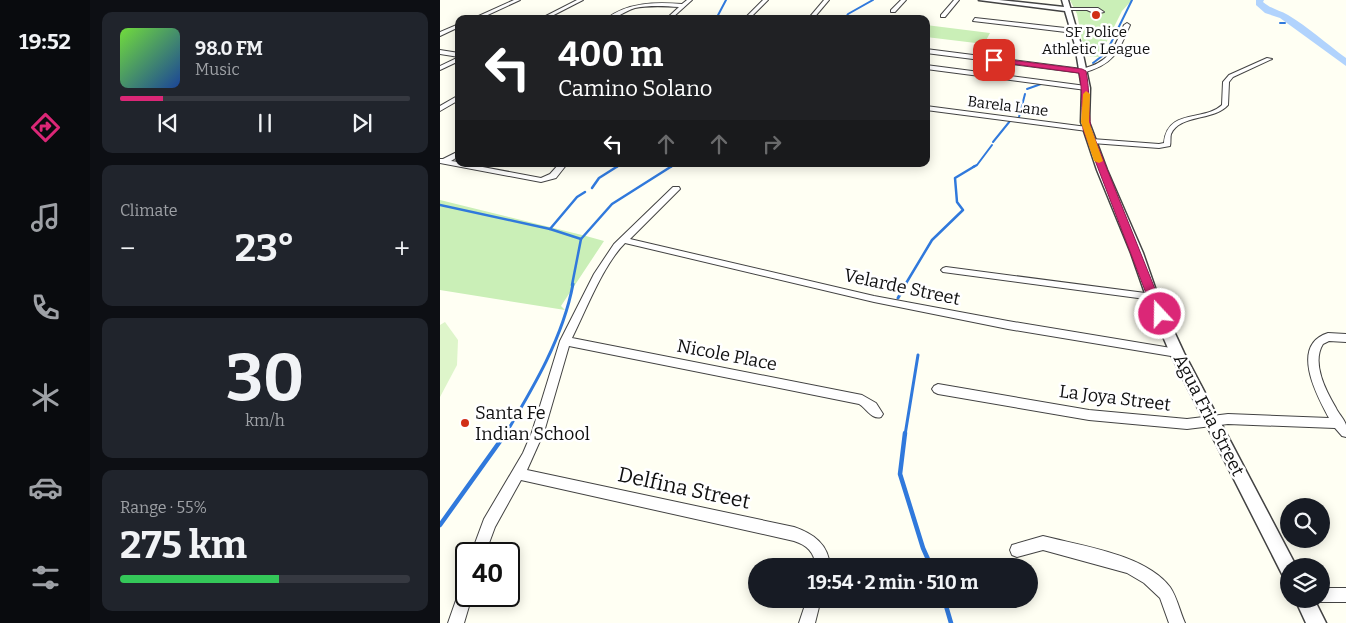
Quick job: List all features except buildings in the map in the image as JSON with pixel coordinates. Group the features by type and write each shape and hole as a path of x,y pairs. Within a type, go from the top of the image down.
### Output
{"street":[{"path":"483,15 518,0"},
{"path":"550,15 581,0"},
{"path":"673,15 690,0"},
{"path":"750,15 766,0"},
{"path":"814,15 827,0"},
{"path":"893,11 904,0"},
{"path":"944,16 957,0"},
{"path":"982,0 1068,9 1088,9"},
{"name":"Agua Fria Street","path":"1065,0 1074,31 1086,88 1085,113 1087,129 1153,297 1178,353 1283,558"},
{"path":"615,15 639,6 659,4 683,6"},
{"path":"975,20 1074,31"},
{"path":"930,52 1082,71 1100,67 1107,63 1116,51 1127,25"},
{"path":"440,34 455,28"},
{"path":"440,52 455,54"},
{"path":"1092,141 1159,146 1168,144 1168,133 1180,121 1219,111 1225,105 1226,82 1231,76 1269,59"},
{"path":"440,68 455,61"},
{"path":"930,68 1086,88"},
{"path":"440,109 455,100"},
{"name":"Barela Lane","path":"930,109 1087,129"},
{"path":"442,161 455,155"},
{"path":"442,161 455,164"},
{"path":"471,167 533,180 548,178 561,167"},
{"path":"482,542 489,524 519,474 538,432 565,341 610,254 676,189"},
{"name":"Velarde Street","path":"623,240 874,299 1008,325 1178,353"},
{"path":"946,270 1153,297"},
{"path":"1346,338 1322,338 1316,344 1314,351 1314,370 1336,423 1346,432"},
{"name":"Nicole Place","path":"565,341 862,400 872,406 877,414"},
{"name":"La Joya Street","path":"938,389 1089,414 1187,424 1228,419 1336,423"},
{"name":"Delfina Street","path":"519,474 794,534 807,538 816,544 822,558"},
{"path":"1017,550 1043,543 1130,567 1149,578 1165,593 1177,623"},
{"path":"1330,595 1346,595"},
{"path":"456,623 461,607"},
{"path":"807,623 811,608"},
{"path":"1308,608 1316,623"}],"green space":[{"path":"1070,0 1132,0 1122,11 1099,57 1085,56 1077,14"},
{"path":"930,26 990,33 984,44 930,37"},
{"path":"440,200 604,241 561,306 565,310 440,290"},
{"path":"445,322 458,340 457,365 440,397 440,325"}],"waterway":[{"path":"718,15 726,0"},
{"path":"847,15 873,0"},
{"path":"1093,63 1106,53 1132,0"},
{"path":"1260,0 1259,3 1268,11 1283,16 1346,63"},
{"path":"1280,23 1285,23"},
{"path":"1027,89 1041,84"},
{"path":"1019,117 1025,94"},
{"path":"993,142 1010,121"},
{"path":"975,166 992,145"},
{"path":"905,285 932,240 963,210 957,202 955,178 975,166"},
{"path":"592,188 599,178 616,167"},
{"path":"581,239 612,204 670,167"},
{"path":"550,229 577,197 585,192"},
{"path":"440,205 550,229"},
{"path":"550,229 581,239"},
{"path":"572,285 581,239"},
{"path":"505,435 546,362 562,324 573,284"},
{"path":"898,298 906,284"},
{"path":"905,435 918,355"},
{"path":"440,525 506,433"},
{"path":"905,433 900,474 927,558"},
{"path":"947,608 951,623"}],"slow traffic":[{"path":"1086,94 1085,122 1099,161"}],"place":[{"name":"SF Police Athletic League","path":"1096,15"},
{"name":"Santa Fe Indian School","path":"465,423"}],"route":[{"path":"994,60 1082,71 1086,88 1085,122 1087,129 1160,314"}]}
